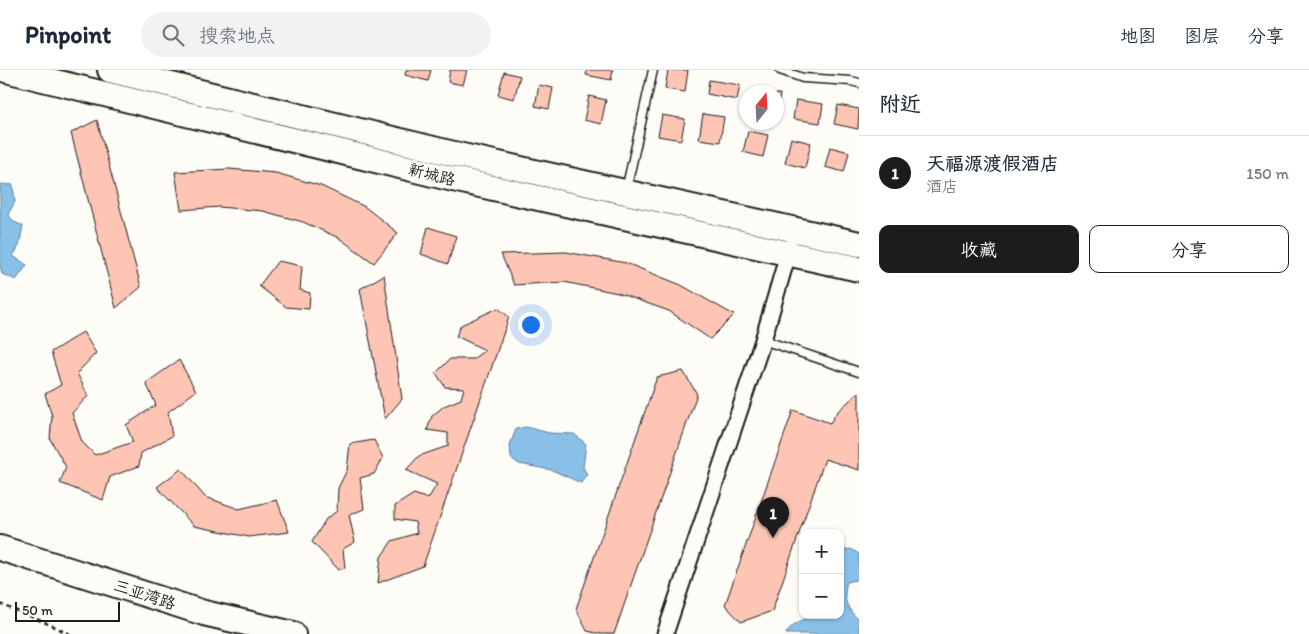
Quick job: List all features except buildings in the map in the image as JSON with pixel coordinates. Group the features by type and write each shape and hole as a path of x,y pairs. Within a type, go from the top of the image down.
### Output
{"main road":[{"name":"新城路","path":"6,70 454,179 859,269"},
{"name":"新城路","path":"110,70 458,155 859,244"},
{"name":"三亚湾路","path":"0,548 204,613 292,634"}],"street":[{"path":"665,634 763,340 795,231"}],"lane":[{"path":"626,193 652,70"},
{"path":"780,70 803,78 859,83"},
{"path":"763,340 859,372"}],"path":[{"path":"0,604 51,624 70,634"}],"water":[{"path":"0,184 13,185 15,202 8,214 14,222 23,226 19,246 13,256 27,265 16,280 2,274 0,265"},
{"path":"526,427 549,433 574,434 586,444 583,467 587,475 581,483 552,470 519,464 511,458 510,445 516,429"},
{"path":"851,549 859,554 859,579 847,582 845,599 851,612 859,620 859,634 786,634 796,623 806,619 844,619 844,550"}],"place":[{"name":"天福源渡假酒店","path":"773,538"}]}
